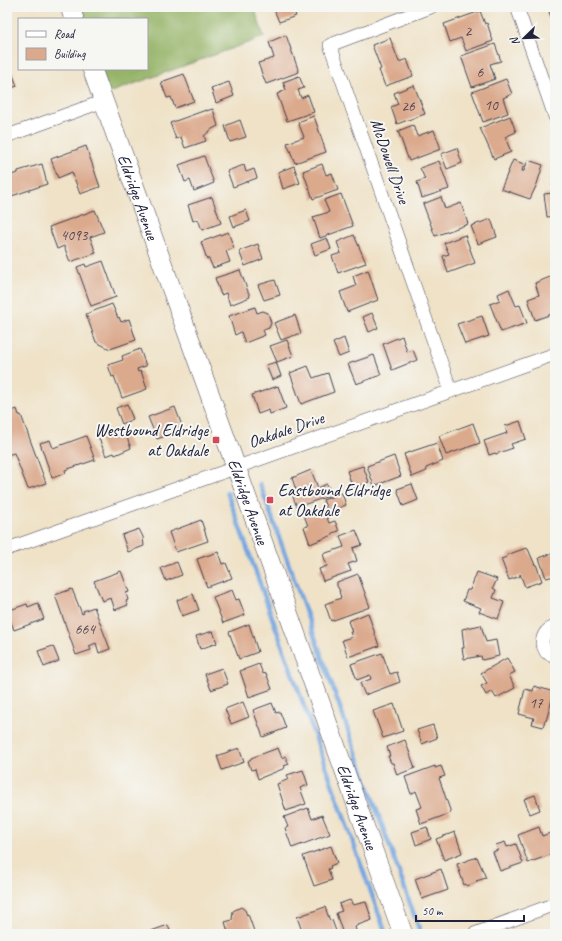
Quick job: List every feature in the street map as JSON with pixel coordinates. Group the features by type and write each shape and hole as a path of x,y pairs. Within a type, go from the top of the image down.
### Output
{"street":[{"path":"70,7 74,18"},
{"name":"McDowell Drive","path":"431,7 330,45 451,391"},
{"path":"517,7 555,117"},
{"name":"Eldridge Avenue","path":"92,70 403,934"},
{"path":"7,136 104,101"},
{"name":"Oakdale Drive","path":"7,549 555,354"},
{"path":"555,628 549,629 545,633 542,643 546,652 555,656"},
{"path":"474,934 555,904"}],"green space":[{"path":"75,7 254,7 264,37 103,95 95,70 148,70 148,18 79,18"}],"building":[{"path":"273,7 293,7 296,16 279,22"},
{"path":"555,10 555,28 549,12"},
{"path":"480,11 485,24 487,23 493,41 466,51 461,38 450,42 444,24"},
{"path":"286,35 299,72 266,84 258,63 274,58 269,42"},
{"path":"390,38 399,62 407,59 413,76 385,86 379,70 381,69 372,45"},
{"path":"495,44 501,61 490,64 495,79 472,87 461,56"},
{"path":"7,67 10,67 17,86 7,90"},
{"path":"184,74 194,101 175,108 171,97 167,98 161,82"},
{"path":"299,76 304,88 298,90 301,98 308,95 314,112 287,121 277,94 286,90 283,82"},
{"path":"506,79 512,94 503,98 508,113 483,122 472,92"},
{"path":"229,82 234,96 216,103 211,88"},
{"path":"414,85 425,114 397,124 391,107 398,104 394,93"},
{"path":"213,109 218,126 204,136 206,141 185,148 181,137 176,139 170,123 206,110"},
{"path":"314,116 326,152 295,163 287,143 304,137 298,122"},
{"path":"510,116 516,132 505,137 511,152 494,159 480,128"},
{"path":"240,120 246,137 230,142 225,126"},
{"path":"413,125 417,136 434,130 441,149 409,161 398,131"},
{"path":"86,146 100,187 80,194 72,172 58,178 51,159"},
{"path":"457,148 462,163 447,169 441,154"},
{"path":"204,156 214,183 194,191 190,180 185,182 179,165"},
{"path":"513,160 524,164 522,171 524,171 528,160 543,165 530,199 501,189"},
{"path":"439,161 449,189 422,198 417,182 425,179 420,168"},
{"path":"42,164 47,184 9,197 7,191 7,176"},
{"path":"322,164 326,175 332,173 338,190 313,199 303,171"},
{"path":"244,165 246,172 254,169 257,178 233,187 227,171"},
{"path":"294,166 300,183 283,189 278,172"},
{"path":"555,183 555,216 547,217 544,194 554,193 552,184"},
{"path":"341,194 353,226 320,238 313,217 329,212 324,200"},
{"path":"212,197 221,223 202,230 198,219 193,221 188,205"},
{"path":"441,197 445,209 461,203 468,224 435,236 423,204"},
{"path":"95,210 104,232 90,237 96,253 70,262 64,246 57,249 49,227"},
{"path":"246,210 250,221 234,227 230,216"},
{"path":"491,219 497,237 478,244 471,226"},
{"path":"228,232 234,248 226,251 230,262 213,268 209,259 207,259 201,242"},
{"path":"354,235 366,263 338,273 332,256 341,253 337,242"},
{"path":"465,235 475,263 448,273 443,256 449,254 444,243"},
{"path":"327,238 331,249 315,255 311,244"},
{"path":"258,244 263,259 245,266 239,251"},
{"path":"103,261 116,297 91,306 77,267 85,264 86,267"},
{"path":"240,270 250,297 230,305 226,293 221,295 215,278"},
{"path":"368,270 378,300 347,312 340,292 356,286 353,276"},
{"path":"555,275 555,313 535,320 528,299 539,295 535,283"},
{"path":"275,280 280,295 264,300 258,285"},
{"path":"509,289 516,306 520,305 527,323 501,332 490,304 500,300 498,294"},
{"path":"112,304 121,322 129,319 136,340 110,349 96,342 86,314"},
{"path":"255,307 257,313 263,311 268,313 271,323 269,328 263,330 265,335 245,343 241,332 235,335 229,316"},
{"path":"372,313 378,328 369,332 363,317"},
{"path":"295,315 301,333 281,340 274,323"},
{"path":"482,316 489,336 465,344 457,324"},
{"path":"402,336 407,352 413,350 417,360 392,370 383,344"},
{"path":"344,338 349,353 339,357 333,343"},
{"path":"287,340 293,356 277,362 270,346"},
{"path":"140,349 146,366 137,369 138,372 141,371 147,389 122,398 114,376 112,377 108,365 123,360 122,356"},
{"path":"374,355 381,375 356,384 348,364"},
{"path":"276,362 281,376 272,380 266,365"},
{"path":"308,366 313,378 328,373 334,392 301,404 290,373"},
{"path":"278,386 286,408 270,414 269,410 258,414 252,395"},
{"path":"127,404 133,419 122,424 116,408"},
{"path":"175,407 182,426 170,431 171,434 157,439 148,417"},
{"path":"17,409 19,415 21,415 46,483 28,489 14,453 7,455 7,413"},
{"path":"520,421 526,439 511,444 513,448 489,455 484,441 507,433 505,426"},
{"path":"473,423 480,443 446,455 439,436"},
{"path":"123,427 131,448 115,455 114,453 106,456 98,436"},
{"path":"86,436 95,460 65,470 66,473 52,478 40,443 50,440 53,448"},
{"path":"437,443 443,461 426,468 427,471 412,477 404,454"},
{"path":"394,456 401,476 374,486 367,466"},
{"path":"363,466 369,482 353,488 347,471"},
{"path":"311,470 318,488 327,484 332,495 297,507 291,492 296,490 292,478"},
{"path":"412,484 418,500 403,506 397,489"},
{"path":"342,493 346,505 328,512 323,500"},
{"path":"323,508 329,523 335,521 339,531 310,544 304,527 308,526 304,515"},
{"path":"201,520 208,541 176,552 169,532"},
{"path":"139,529 143,537 144,546 128,552 122,535"},
{"path":"356,530 362,545 353,548 357,561 348,564 351,571 323,581 319,569 327,566 323,554 344,547 340,536"},
{"path":"526,548 528,549 535,565 536,564 542,581 525,587 520,574 520,576 509,580 501,559 507,557 507,555"},
{"path":"218,552 222,564 226,563 232,578 207,587 197,559"},
{"path":"555,553 555,576 546,578 539,558"},
{"path":"177,562 182,575 166,581 161,568"},
{"path":"121,571 129,592 126,593 128,600 126,601 128,605 115,610 111,598 102,601 94,581"},
{"path":"477,572 497,579 493,588 496,590 493,598 504,602 498,619 479,612 481,608 463,601 467,590 470,590"},
{"path":"358,574 370,607 331,621 325,604 341,598 337,582"},
{"path":"72,589 82,614 84,613 83,611 94,607 110,649 99,653 96,643 89,646 91,650 76,655 55,595"},
{"path":"232,590 236,600 239,599 245,615 223,623 213,597"},
{"path":"193,594 199,610 182,616 177,600"},
{"path":"38,603 44,619 14,630 7,611 27,604 28,607"},
{"path":"368,613 379,646 348,657 342,640 352,637 350,632 352,632 348,621"},
{"path":"249,624 258,652 239,659 229,632"},
{"path":"481,625 486,642 496,640 499,656 482,660 481,656 464,659 462,648 464,648 462,629"},
{"path":"213,631 217,643 200,649 196,636"},
{"path":"53,646 59,661 44,667 38,651"},
{"path":"382,653 390,674 397,672 400,682 365,695 360,683 371,679 370,675 357,680 351,664"},
{"path":"507,658 515,672 509,675 515,688 496,698 492,691 486,695 481,686 487,683 481,673"},
{"path":"259,664 263,674 266,673 272,689 249,697 240,671"},
{"path":"222,668 228,684 211,690 205,674"},
{"path":"534,686 554,692 543,727 532,724 534,718 519,714 525,689 533,691"},
{"path":"243,702 249,717 231,724 225,709"},
{"path":"272,703 276,713 280,712 286,728 263,737 253,710"},
{"path":"394,704 403,731 383,738 373,711"},
{"path":"433,725 437,738 422,744 417,730"},
{"path":"405,740 415,768 397,775 393,763 391,763 388,756 390,756 387,747"},
{"path":"239,748 244,762 222,770 217,756"},
{"path":"278,748 282,758 285,756 289,764 284,766 285,768 258,779 255,769 251,770 248,761 251,758"},
{"path":"435,766 435,768 441,766 445,776 439,778 451,813 421,824 416,809 422,807 416,791 411,794 405,777"},
{"path":"303,770 308,785 300,788 306,804 286,811 277,784 289,779 287,775"},
{"path":"535,795 540,810 530,814 524,799"},
{"path":"308,808 312,819 322,815 330,834 292,848 285,828 288,827 284,817"},
{"path":"427,827 431,839 416,845 412,832"},
{"path":"539,827 542,836 553,832 555,839 555,853 528,863 518,835"},
{"path":"455,832 462,853 444,860 436,839"},
{"path":"505,842 507,847 516,844 523,863 500,871 493,852 498,850 496,845"},
{"path":"331,846 337,863 330,866 331,868 328,869 332,880 314,886 303,856"},
{"path":"477,857 486,878 467,886 466,884 464,885 457,864"},
{"path":"441,869 448,890 422,899 415,879"},
{"path":"350,900 353,905 366,902 372,920 355,927 357,934 343,934 336,913 342,911 339,904"},
{"path":"241,907 245,910 247,915 248,914 255,934 223,934 228,932 225,922 232,920 233,911"},
{"path":"325,907 337,934 303,934 297,917"},
{"path":"168,925 171,934 153,934 151,931"}],"waterway":[{"path":"260,484 421,934"},
{"path":"227,492 386,934"}],"place":[{"name":"Westbound Eldridge at Oakdale","path":"216,440"},
{"name":"Eastbound Eldridge at Oakdale","path":"270,500"}]}
